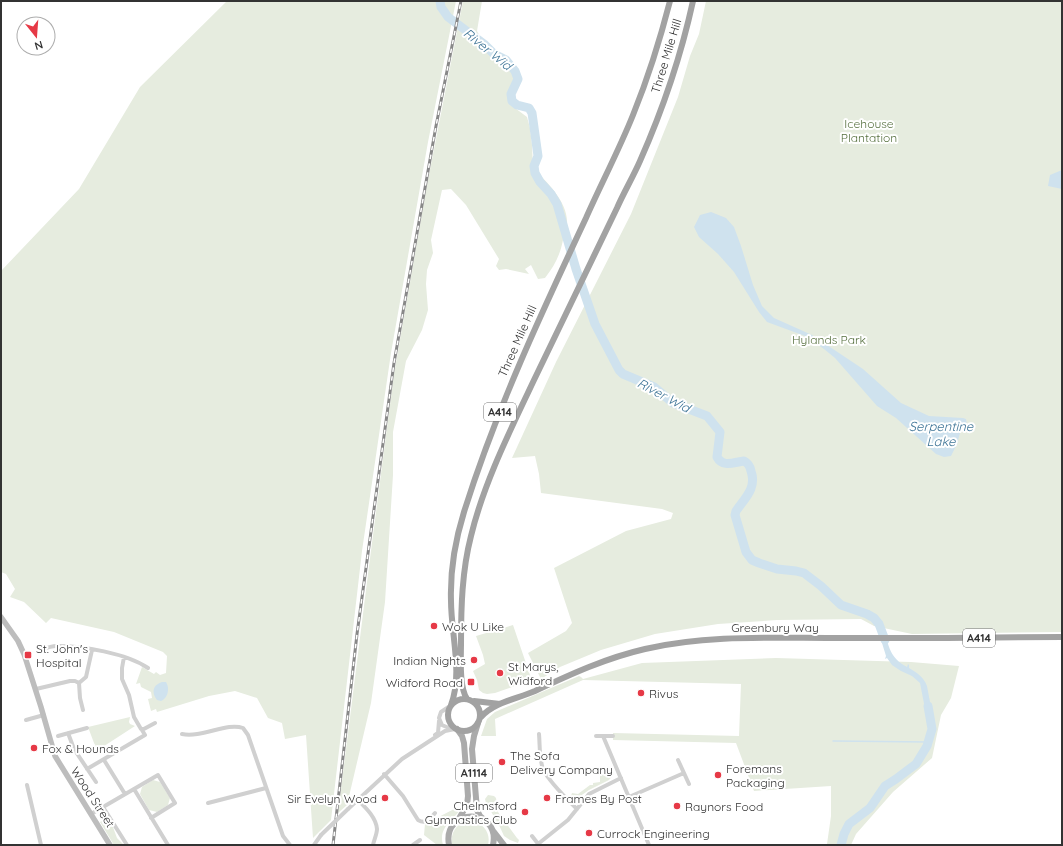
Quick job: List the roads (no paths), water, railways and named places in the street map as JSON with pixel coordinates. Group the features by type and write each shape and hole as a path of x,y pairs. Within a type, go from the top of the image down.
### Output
{"highway":[{"name":"Three Mile Hill","path":"450,706 453,698 456,674 451,611 452,562 457,536 470,493 506,394 636,108 670,1"},
{"name":"Three Mile Hill","path":"470,699 464,692 463,685 462,614 465,562 473,527 485,491 502,450 638,166 677,63 693,1"},
{"name":"Greenbury Way","path":"481,717 487,711 500,704 520,697 603,661 632,652 666,645 729,638 1062,637"},
{"path":"450,706 457,700 470,699"},
{"name":"A414","path":"470,699 479,707 481,717 478,723"},
{"name":"Greenbury Way","path":"470,699 500,704"},
{"name":"A414","path":"450,706 448,719 455,729"},
{"path":"455,729 462,731 469,730 478,723"}],"main road":[{"name":"Wood Street","path":"1,617 18,641 28,664 55,756 110,845"},
{"name":"A1114","path":"478,723 472,746 477,810 480,816 492,829"},
{"name":"A1114","path":"449,845 450,832 467,805 468,796 464,743 462,736 455,729"},
{"path":"458,820 464,817 472,816 486,821"},
{"path":"492,829 494,837 493,845"},
{"path":"492,829 504,845"}],"street":[{"path":"38,651 54,646 92,650 124,657 148,668"},
{"path":"79,683 86,677 92,650"},
{"path":"124,657 121,673 122,678 134,717 141,729"},
{"path":"36,689 75,680 79,683"},
{"path":"79,683 80,698 83,710"},
{"path":"427,742 438,733 439,716 441,712 450,706"},
{"path":"26,720 44,715"},
{"path":"439,721 444,727 455,729"},
{"path":"87,769 145,735 142,730 155,722"},
{"path":"182,734 194,736 234,726 243,728 248,735 283,836 290,845"},
{"path":"58,736 87,728"},
{"path":"314,845 321,834 402,758 445,731 455,729"},
{"path":"68,733 74,749 96,782"},
{"path":"539,734 540,754 543,769 552,782 577,809"},
{"path":"596,736 613,736"},
{"path":"603,736 649,845"},
{"path":"104,760 125,794"},
{"path":"678,760 689,784"},
{"path":"629,797 684,773"},
{"path":"384,774 403,796 418,820 421,822 427,821 435,814"},
{"path":"91,814 158,775 175,803 152,818"},
{"path":"532,836 539,845 568,820 589,794 621,778"},
{"path":"27,785 41,845"},
{"path":"208,803 266,788"},
{"path":"134,789 168,845"},
{"path":"357,799 367,809 377,827 373,845"},
{"path":"103,807 127,845"},
{"path":"413,845 420,840"}],"water":[{"path":"1062,170 1062,189 1048,186 1050,175"},
{"name":"Serpentine Lake","path":"711,212 726,218 734,227 753,285 762,306 774,318 812,335 863,369 901,403 929,416 966,419 967,425 960,433 957,444 951,456 944,457 936,454 896,418 877,406 835,358 824,349 805,336 767,322 734,272 718,254 699,237 694,227 700,215"},
{"path":"878,630 884,630 891,652 897,660 907,667 908,664 909,668 920,675 924,680 927,686 933,718 927,719 920,683 912,676 892,665 887,658 885,659 886,656"},
{"path":"166,682 168,690 167,695 161,701 157,700 155,697 154,689 159,683"}],"waterway":[{"name":"River Wid","path":"440,1 441,7 448,17 484,44 494,54 506,60 515,71 518,79 511,94 512,101 517,105 529,108 532,113 538,156 534,166 535,173 557,204 576,269 595,324 619,370 623,374 654,387 673,403 707,416 720,432 717,457 719,460 729,464 744,461 749,465 752,477 751,488 735,515 746,552 752,560 777,569 804,573 821,586 841,605 874,618 879,624 885,640"},
{"name":"River Wid","path":"841,845 849,824 870,808 885,786 916,764 927,746 932,729 928,706"},
{"path":"833,741 929,742"}],"railway":[{"path":"333,845 357,634 394,363 436,126 461,1"}],"place":[{"name":"Wok U Like","path":"434,626"},
{"name":"St. John's Hospital","path":"28,655"},
{"name":"Indian Nights","path":"474,660"},
{"name":"St Marys, Widford","path":"500,673"},
{"name":"Widford Road","path":"471,682"},
{"name":"Rivus","path":"641,693"},
{"name":"Fox & Hounds","path":"34,748"},
{"name":"The Sofa Delivery Company","path":"502,762"},
{"name":"Foremans Packaging","path":"718,775"},
{"name":"Sir Evelyn Wood","path":"385,798"},
{"name":"Frames By Post","path":"547,798"},
{"name":"Raynors Food","path":"677,806"},
{"name":"Chelmsford Gymnastics Club","path":"525,812"},
{"name":"Currock Engineering","path":"589,833"}],"park label":[{"name":"Icehouse Plantation","path":"869,130"},
{"name":"Hylands Park","path":"829,339"}]}
